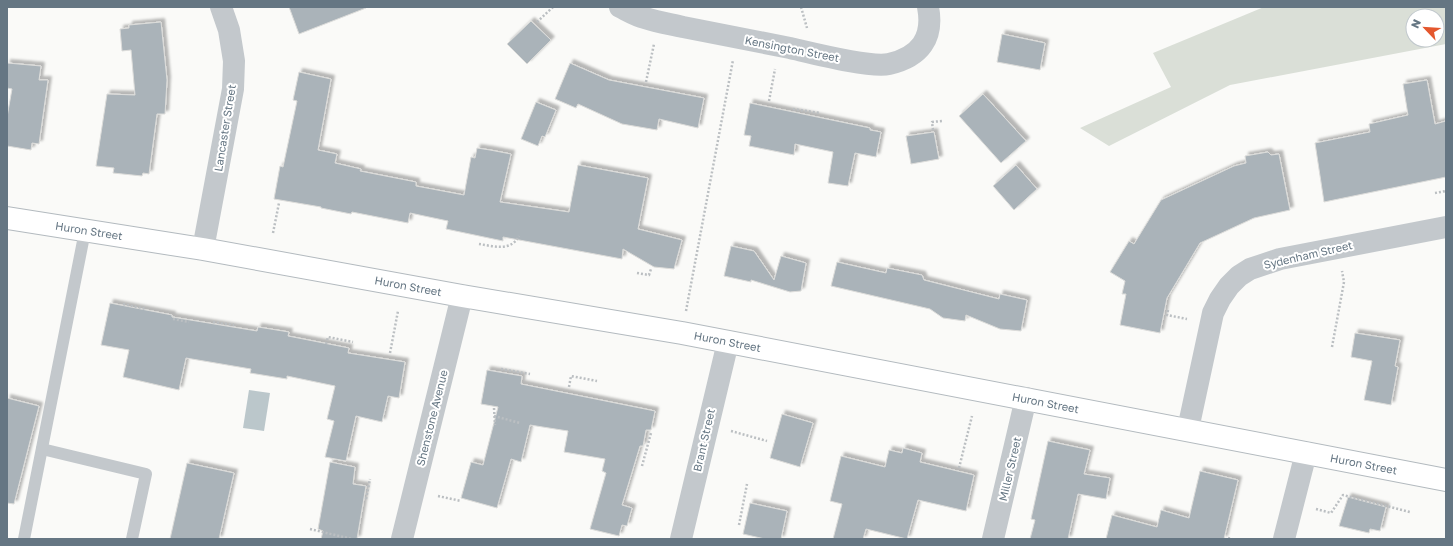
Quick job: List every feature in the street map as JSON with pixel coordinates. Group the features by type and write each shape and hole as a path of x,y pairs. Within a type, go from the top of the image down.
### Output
{"main road":[{"name":"Huron Street","path":"7,218 203,249 462,296 682,333 1188,429 1446,480"}],"street":[{"name":"Lancaster Street","path":"203,249 233,89 233,55 229,30 221,7"},
{"name":"Kensington Street","path":"620,7 644,18 736,38 868,63 887,64 902,59 917,51 928,37 930,22 928,7"},
{"name":"Sydenham Street","path":"1188,429 1213,314 1220,299 1239,276 1250,269 1280,259 1446,226"},
{"name":"Shenstone Avenue","path":"402,539 462,296"},
{"name":"Brant Street","path":"681,539 728,342"},
{"name":"Miller Street","path":"993,539 1026,398"},
{"path":"1284,539 1306,453"}],"lane":[{"path":"24,539 85,231"},
{"path":"42,449 146,474 132,539"}],"path":[{"path":"536,22 554,7"},
{"path":"801,7 809,32"},
{"path":"682,333 736,38"},
{"path":"646,82 655,41"},
{"path":"769,101 776,63"},
{"path":"793,109 820,113"},
{"path":"933,130 932,122 942,120"},
{"path":"1435,193 1446,191"},
{"path":"272,233 279,203"},
{"path":"479,244 500,247 508,246 516,242 519,236"},
{"path":"1332,347 1344,282 1341,268"},
{"path":"637,273 649,275 651,269"},
{"path":"123,304 146,309"},
{"path":"1168,310 1167,315 1190,319"},
{"path":"390,353 398,312"},
{"path":"173,319 189,322"},
{"path":"213,322 234,326"},
{"path":"326,344 328,337 353,342"},
{"path":"501,369 530,374"},
{"path":"569,387 570,376 597,381"},
{"path":"494,408 495,425"},
{"path":"494,416 520,423"},
{"path":"959,468 972,416"},
{"path":"728,430 767,441"},
{"path":"642,466 651,433"},
{"path":"366,499 370,479"},
{"path":"739,525 747,484"},
{"path":"1308,507 1331,513 1343,495 1410,512"},
{"path":"435,496 460,501"},
{"path":"310,529 352,539"},
{"path":"1228,538 1232,539"}],"shaded area":[{"path":"1264,7 1446,7 1446,44 1445,8 1405,8 1405,48 1425,48 1230,85 1109,146 1080,128 1171,87 1153,53"},
{"path":"249,390 270,393 264,431 243,428"}],"building":[{"path":"289,7 365,7 366,8 299,34"},
{"path":"531,21 551,40 527,64 507,44"},
{"path":"161,22 167,80 165,114 157,114 149,174 143,173 142,176 113,173 114,168 96,166 107,94 135,95 131,50 122,51 120,29 129,28 129,25"},
{"path":"1002,34 1045,43 1040,70 997,62"},
{"path":"7,63 41,66 39,80 48,80 39,144 32,143 31,150 7,146 7,117 12,89 7,88"},
{"path":"570,63 609,80 704,98 698,128 659,119 657,130 622,124 578,104 576,108 555,99"},
{"path":"299,72 331,79 318,150 337,154 335,163 361,169 360,171 416,182 416,186 464,195 471,157 475,158 477,148 511,154 500,202 569,212 578,165 648,178 638,229 682,240 674,269 654,267 623,249 622,259 503,237 503,241 446,229 448,221 410,213 408,223 274,199 280,166 283,167 297,101 293,100"},
{"path":"1427,80 1435,124 1446,121 1446,177 1324,202 1315,143 1370,132 1369,124 1408,115 1403,84"},
{"path":"983,94 1026,141 1001,163 959,116"},
{"path":"536,102 556,110 545,137 542,136 538,146 521,139"},
{"path":"750,103 870,128 870,130 881,132 876,157 855,153 848,186 828,183 833,152 795,144 794,155 749,146 751,136 744,135"},
{"path":"934,132 939,159 911,164 906,136"},
{"path":"1268,152 1271,155 1279,154 1290,210 1254,218 1200,243 1167,298 1160,333 1120,325 1126,294 1122,294 1125,281 1110,272 1129,241 1134,244 1161,200 1234,166 1246,163 1245,156"},
{"path":"1016,165 1037,189 1014,210 993,186"},
{"path":"731,246 754,251 774,280 781,256 806,263 801,291 790,292 751,280 751,282 724,276"},
{"path":"837,262 886,273 887,268 922,275 924,280 999,299 1000,294 1027,300 1021,331 1000,329 966,315 965,321 943,318 930,309 831,286"},
{"path":"110,303 172,315 172,317 257,331 258,327 289,332 288,336 349,348 348,353 405,362 399,398 388,396 382,422 356,416 346,461 325,457 334,421 327,419 335,386 287,376 287,379 250,373 251,369 186,358 179,390 123,377 129,350 101,345"},
{"path":"1355,333 1400,340 1395,366 1398,367 1391,405 1364,400 1372,361 1351,357"},
{"path":"487,370 522,376 521,384 655,411 651,430 646,430 643,446 640,446 622,505 632,508 627,526 622,525 619,536 590,529 606,473 602,471 605,459 564,452 568,431 530,425 521,462 511,459 497,508 461,498 471,462 483,465 498,407 481,404"},
{"path":"7,398 39,406 14,504 7,503"},
{"path":"782,414 813,423 800,467 770,458"},
{"path":"1048,441 1090,450 1084,474 1110,478 1106,499 1078,494 1068,539 1030,539 1035,520 1031,519"},
{"path":"903,448 922,453 920,462 974,475 966,511 918,500 907,539 866,529 863,539 833,539 842,504 830,501 841,456 885,467 889,450 902,453"},
{"path":"330,462 355,467 353,484 366,486 357,539 321,539 323,531 318,529"},
{"path":"187,463 234,473 219,539 170,539"},
{"path":"1200,471 1238,480 1224,539 1106,539 1112,515 1157,527 1161,510 1189,518"},
{"path":"1348,497 1386,507 1380,531 1370,529 1369,533 1339,526"},
{"path":"750,503 787,511 781,539 765,539 743,534"}]}
